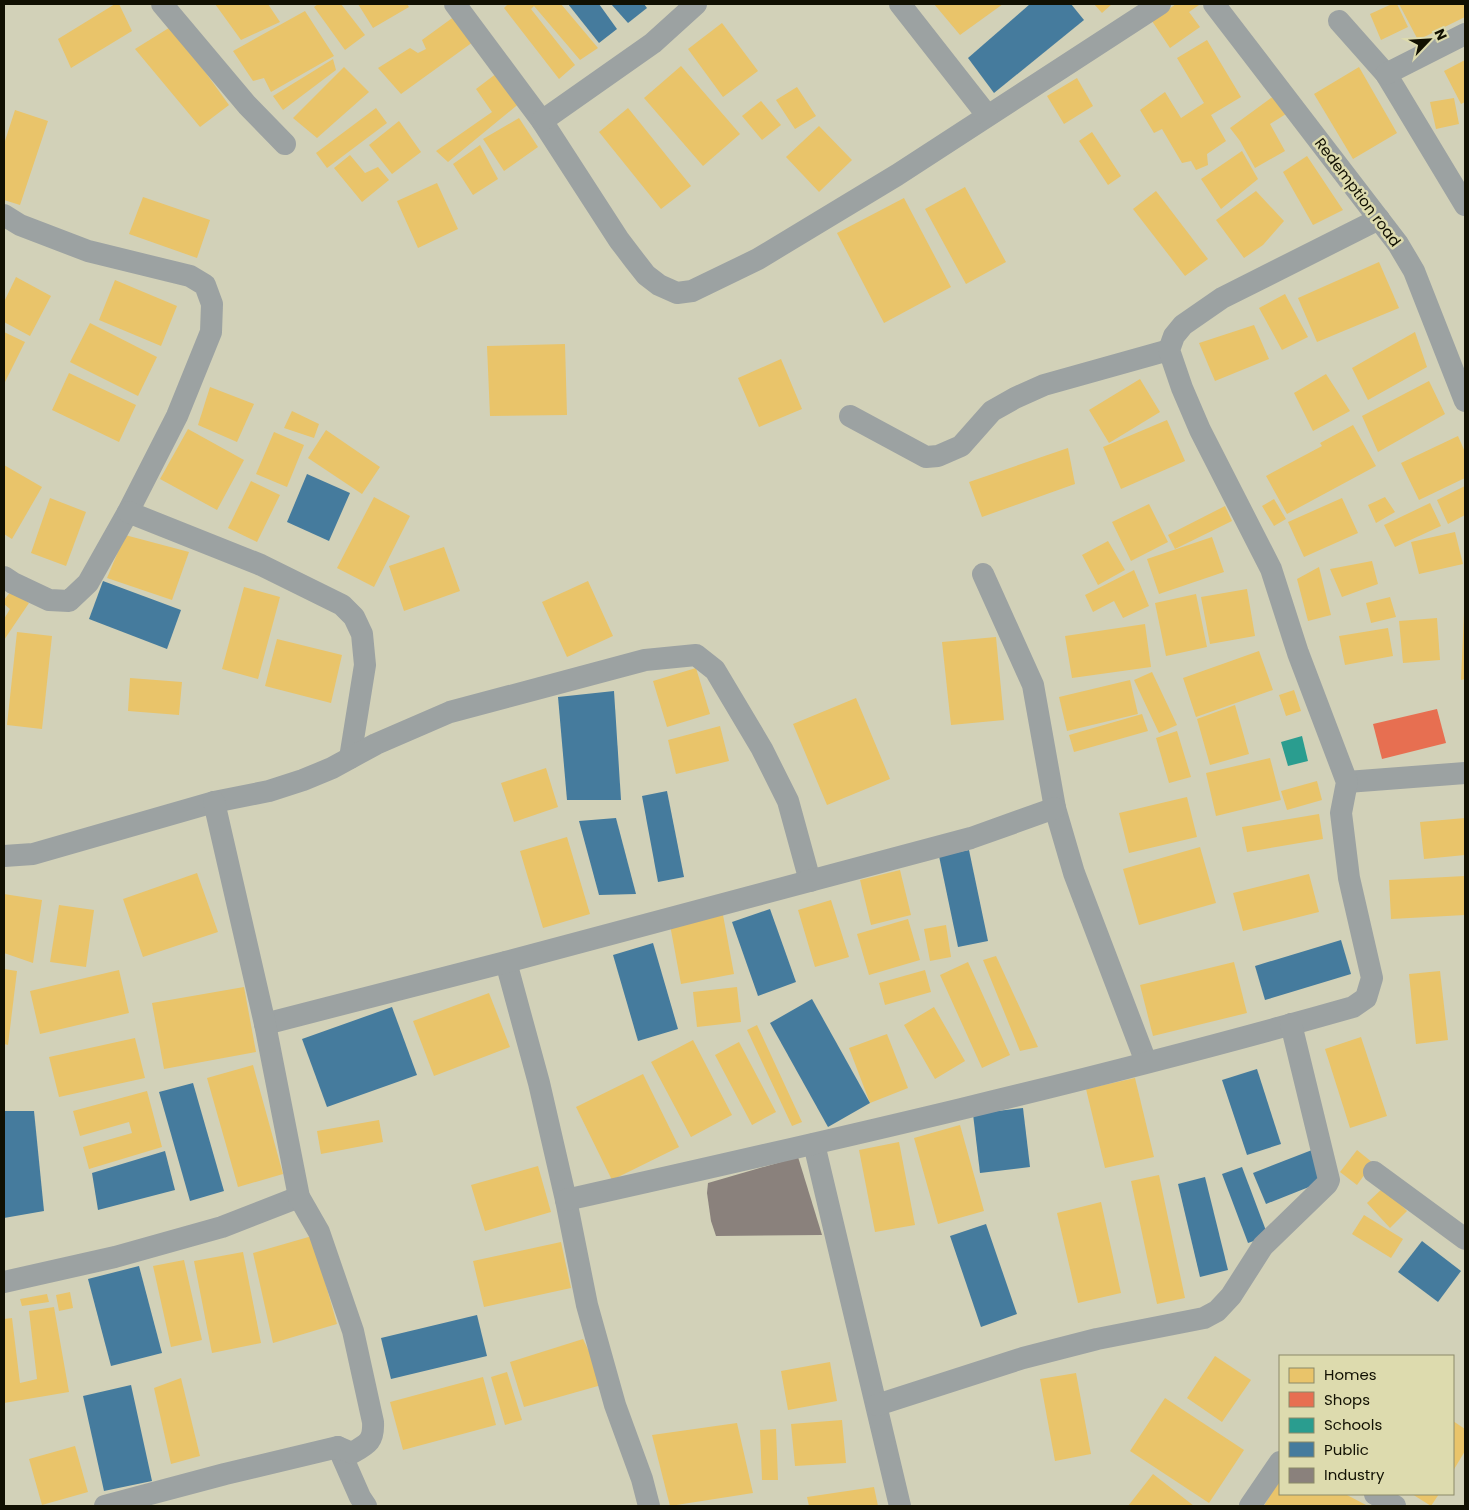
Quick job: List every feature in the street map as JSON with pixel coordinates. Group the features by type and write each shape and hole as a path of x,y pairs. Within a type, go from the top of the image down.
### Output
{"street":[{"path":"162,4 247,105 285,144"},
{"path":"456,4 542,121 619,240 646,275 677,293 692,291 758,259 897,175 1160,4"},
{"path":"542,121 653,43 696,4"},
{"path":"900,4 987,115"},
{"name":"Redemption road","path":"1214,4 1398,244 1414,271 1465,401"},
{"path":"1339,21 1386,74 1465,205"},
{"path":"1386,74 1465,34"},
{"path":"4,215 20,225 88,251 190,276 205,285 212,304 211,332 177,416 128,512 88,583 70,601 49,600 4,577"},
{"path":"566,1200 814,1144 1222,1044 1353,1007 1366,998 1372,978 1349,878 1341,813 1347,782 1298,653 1271,569 1200,430 1182,388 1169,350 1174,336 1183,325 1222,298 1379,219"},
{"path":"850,416 926,457 932,457 961,446 992,411 1015,398 1070,376 1100,370 1169,350"},
{"path":"128,512 261,565 342,605 354,617 362,634 365,666 350,758"},
{"path":"983,574 1032,685 1055,808 1074,873 1146,1062"},
{"path":"4,856 33,854 214,802 268,791 303,780 332,768 376,744 450,712 645,660 696,655 715,670 762,749 788,801 810,881"},
{"path":"1347,782 1465,773"},
{"path":"104,1506 338,1447 352,1453 368,1444 374,1434 353,1331 318,1232 299,1197 265,1024 214,802"},
{"path":"265,1024 971,838 1055,808"},
{"path":"506,962 566,1200 587,1305 615,1405 642,1479 649,1506"},
{"path":"877,1405 1024,1358 1097,1339 1204,1318 1217,1311 1231,1296 1263,1246 1329,1180 1291,1024"},
{"path":"814,1144 900,1506"},
{"path":"1374,1172 1465,1239"},
{"path":"4,1282 115,1256 222,1227 299,1197"},
{"path":"338,1447 360,1497 366,1506"},
{"path":"1250,1506 1279,1463"},
{"path":"1377,1495 1395,1506"}],"building: Homes":[{"path":"115,4 119,4 132,31 71,68 58,39"},
{"path":"215,4 268,4 280,22 241,40"},
{"path":"318,4 341,4 365,35 345,50 314,7"},
{"path":"358,4 407,4 409,7 373,28"},
{"path":"508,4 561,4 598,48 580,60 534,6 531,9 575,65 559,79 504,8"},
{"path":"934,4 1003,4 960,35"},
{"path":"1094,4 1112,4 1102,13"},
{"path":"1176,4 1198,4 1189,12 1200,27 1170,48 1152,21"},
{"path":"1392,4 1397,4 1408,27 1381,40 1370,14"},
{"path":"1399,4 1465,4 1465,17 1418,40"},
{"path":"305,11 334,56 271,92 264,78 253,81 233,51"},
{"path":"455,16 473,42 401,94 378,68 410,48 418,53 426,49 422,40"},
{"path":"722,23 758,71 723,97 688,49"},
{"path":"172,26 229,105 200,127 135,49"},
{"path":"1207,40 1241,97 1211,115 1226,141 1207,154 1208,165 1196,170 1191,161 1182,163 1162,129 1154,133 1140,110 1165,92 1181,118 1204,103 1177,58"},
{"path":"333,59 336,70 283,110 273,96"},
{"path":"1465,60 1465,102 1461,104 1444,71"},
{"path":"681,66 740,134 703,166 644,98"},
{"path":"344,67 369,92 317,138 293,118"},
{"path":"1359,67 1397,133 1353,159 1314,94"},
{"path":"497,73 521,102 448,162 436,151 492,112 476,89"},
{"path":"1077,78 1093,106 1064,124 1047,96"},
{"path":"797,87 816,116 795,129 776,100"},
{"path":"1275,95 1286,114 1270,124 1285,151 1255,168 1240,141 1230,128"},
{"path":"1454,98 1459,124 1436,129 1430,102"},
{"path":"761,101 781,125 762,140 742,116"},
{"path":"376,108 387,123 327,168 316,153"},
{"path":"628,108 691,186 661,209 599,132"},
{"path":"15,110 48,121 20,205 4,200 4,144"},
{"path":"519,118 538,147 504,171 483,139"},
{"path":"399,121 421,152 392,174 369,145"},
{"path":"819,126 852,160 819,192 786,157"},
{"path":"1092,132 1121,176 1108,185 1079,141"},
{"path":"480,145 498,179 473,195 453,164"},
{"path":"1242,151 1258,179 1221,209 1201,179"},
{"path":"350,155 365,173 378,167 389,180 362,202 334,168"},
{"path":"1307,156 1343,210 1313,225 1283,172"},
{"path":"437,183 458,229 418,248 397,201"},
{"path":"965,187 1006,262 966,284 925,209"},
{"path":"1156,191 1208,259 1185,276 1133,209"},
{"path":"1256,191 1284,221 1263,245 1244,258 1216,220"},
{"path":"143,197 210,220 197,258 129,234"},
{"path":"904,198 951,287 884,323 837,233"},
{"path":"1379,262 1399,308 1317,342 1298,298"},
{"path":"16,277 51,296 30,336 4,322 4,302"},
{"path":"115,280 177,306 161,346 99,320"},
{"path":"1285,294 1308,337 1282,350 1259,308"},
{"path":"90,323 157,357 138,396 70,362"},
{"path":"1254,325 1269,359 1215,381 1199,343"},
{"path":"4,332 25,342 4,384"},
{"path":"1415,332 1427,367 1368,400 1352,368"},
{"path":"565,344 567,415 490,416 487,346"},
{"path":"781,359 802,409 759,427 738,378"},
{"path":"69,373 136,405 119,442 52,410"},
{"path":"1326,374 1350,411 1313,431 1294,393"},
{"path":"1140,379 1160,412 1109,443 1089,410"},
{"path":"1429,381 1445,414 1378,452 1362,416"},
{"path":"210,387 254,404 237,442 198,425"},
{"path":"292,411 319,424 314,438 284,428"},
{"path":"1167,420 1185,461 1121,489 1103,447"},
{"path":"1353,425 1376,466 1287,514 1266,476 1322,446 1320,443"},
{"path":"188,429 244,460 217,510 160,479"},
{"path":"326,430 380,467 362,494 308,458"},
{"path":"274,432 304,445 287,487 256,474"},
{"path":"1458,436 1465,452 1465,478 1419,500 1401,463"},
{"path":"1068,448 1075,484 982,517 969,482"},
{"path":"4,465 42,487 12,539 4,534"},
{"path":"251,481 280,495 257,542 228,528"},
{"path":"1465,486 1465,515 1448,524 1437,500"},
{"path":"374,497 410,516 374,587 337,568"},
{"path":"1385,497 1395,512 1376,523 1368,505"},
{"path":"50,498 86,512 66,566 31,553"},
{"path":"1342,498 1358,533 1304,557 1288,522"},
{"path":"1274,499 1286,519 1274,526 1262,506"},
{"path":"1430,503 1441,526 1395,547 1384,525"},
{"path":"1149,504 1168,542 1131,561 1112,522"},
{"path":"1225,506 1232,521 1175,549 1168,535"},
{"path":"1455,532 1463,564 1419,574 1411,542"},
{"path":"125,535 189,552 172,600 107,578"},
{"path":"1212,537 1224,572 1159,594 1147,559"},
{"path":"1108,541 1125,570 1098,585 1082,555"},
{"path":"444,547 460,591 404,611 389,566"},
{"path":"1372,561 1378,584 1342,597 1330,569"},
{"path":"1319,567 1331,615 1308,621 1297,579"},
{"path":"1134,570 1149,606 1123,618 1114,601 1093,612 1085,595"},
{"path":"588,581 613,636 567,657 542,602"},
{"path":"244,587 280,597 258,679 222,669"},
{"path":"1247,589 1255,636 1210,644 1201,597"},
{"path":"11,591 29,603 4,640 4,619 10,609 4,604 4,600"},
{"path":"1196,594 1207,647 1166,656 1155,603"},
{"path":"1390,597 1396,617 1371,623 1366,603"},
{"path":"1464,613 1465,679 1461,680"},
{"path":"1437,618 1440,660 1403,663 1399,621"},
{"path":"1145,624 1151,667 1072,678 1065,636"},
{"path":"1388,628 1393,656 1345,665 1339,636"},
{"path":"17,632 52,636 42,729 7,725"},
{"path":"996,637 1004,720 951,725 942,642"},
{"path":"277,639 342,655 331,703 265,686"},
{"path":"1259,651 1273,690 1196,717 1183,678"},
{"path":"696,668 710,714 667,727 653,681"},
{"path":"1152,672 1177,725 1159,733 1134,680"},
{"path":"130,678 182,682 179,715 128,711"},
{"path":"1130,680 1138,714 1067,731 1059,697"},
{"path":"1294,690 1301,711 1286,716 1279,695"},
{"path":"856,698 890,779 827,805 793,724"},
{"path":"1235,705 1249,754 1210,765 1197,719"},
{"path":"1142,714 1148,731 1074,752 1069,735"},
{"path":"720,726 729,761 676,774 668,740"},
{"path":"1177,731 1191,777 1169,783 1156,738"},
{"path":"1270,758 1281,800 1216,816 1206,773"},
{"path":"546,768 558,807 514,822 501,783"},
{"path":"1317,781 1322,800 1287,810 1281,791"},
{"path":"1187,797 1197,837 1129,853 1119,813"},
{"path":"1319,814 1323,839 1247,852 1242,827"},
{"path":"1465,818 1465,855 1424,859 1420,822"},
{"path":"567,837 590,914 543,928 520,851"},
{"path":"1200,847 1216,903 1139,925 1123,869"},
{"path":"900,870 911,915 871,925 860,880"},
{"path":"197,873 218,932 143,957 123,899"},
{"path":"1309,874 1319,912 1243,931 1233,893"},
{"path":"1465,876 1465,915 1391,919 1389,880"},
{"path":"4,894 42,900 33,963 4,953"},
{"path":"831,900 849,957 815,967 798,910"},
{"path":"59,905 94,910 86,967 50,962"},
{"path":"723,915 734,974 681,984 670,925"},
{"path":"908,919 920,960 869,975 857,934"},
{"path":"946,925 951,957 930,961 924,929"},
{"path":"996,956 1038,1047 1020,1051 983,960"},
{"path":"968,962 1010,1055 982,1068 940,975"},
{"path":"1234,962 1247,1013 1153,1036 1140,985"},
{"path":"4,969 17,971 8,1045 4,1044"},
{"path":"119,970 129,1013 40,1034 30,991"},
{"path":"925,970 931,992 885,1005 879,983"},
{"path":"1440,971 1448,1040 1416,1044 1409,974"},
{"path":"244,987 256,1052 164,1069 152,1003"},
{"path":"737,987 741,1022 697,1027 693,992"},
{"path":"489,993 510,1047 434,1076 413,1021"},
{"path":"934,1007 965,1061 935,1079 904,1025"},
{"path":"757,1025 802,1122 792,1126 747,1030"},
{"path":"887,1034 908,1088 870,1103 849,1048"},
{"path":"1361,1037 1387,1116 1350,1128 1325,1049"},
{"path":"135,1038 145,1078 59,1097 49,1057"},
{"path":"693,1040 732,1115 691,1137 651,1062"},
{"path":"739,1042 776,1112 752,1125 715,1055"},
{"path":"253,1065 283,1174 238,1187 207,1078"},
{"path":"643,1074 679,1147 612,1180 576,1107"},
{"path":"1135,1078 1154,1157 1105,1168 1086,1089"},
{"path":"147,1091 162,1147 89,1169 83,1147 132,1133 129,1122 80,1136 73,1111"},
{"path":"379,1120 383,1142 321,1154 317,1131"},
{"path":"960,1125 984,1211 938,1224 914,1138"},
{"path":"899,1142 915,1225 875,1232 859,1150"},
{"path":"1357,1150 1373,1163 1357,1185 1340,1172"},
{"path":"538,1166 551,1212 485,1231 471,1185"},
{"path":"1159,1175 1185,1298 1157,1304 1131,1181"},
{"path":"1384,1187 1407,1211 1390,1228 1367,1203"},
{"path":"1101,1202 1121,1293 1078,1303 1057,1213"},
{"path":"1364,1215 1403,1239 1391,1258 1352,1234"},
{"path":"312,1236 337,1324 273,1343 253,1253"},
{"path":"561,1242 571,1288 484,1307 473,1261"},
{"path":"243,1252 261,1343 212,1353 194,1261"},
{"path":"184,1260 202,1340 171,1347 153,1266"},
{"path":"70,1292 73,1308 59,1311 56,1295"},
{"path":"47,1294 49,1302 22,1306 20,1299"},
{"path":"54,1307 69,1392 4,1403 4,1319 12,1318 20,1383 37,1379 29,1311"},
{"path":"583,1339 605,1384 524,1407 510,1362"},
{"path":"1215,1356 1251,1380 1222,1422 1187,1398"},
{"path":"830,1362 837,1401 788,1410 781,1371"},
{"path":"507,1372 522,1420 505,1425 491,1377"},
{"path":"1076,1373 1091,1454 1055,1461 1040,1379"},
{"path":"483,1377 496,1425 403,1450 390,1402"},
{"path":"181,1378 200,1456 171,1464 154,1388"},
{"path":"1165,1398 1244,1450 1209,1503 1130,1451"},
{"path":"842,1420 846,1463 795,1466 791,1424"},
{"path":"1454,1422 1465,1429 1465,1451 1454,1469"},
{"path":"737,1423 753,1493 670,1506 652,1435"},
{"path":"776,1429 778,1480 762,1480 760,1430"},
{"path":"75,1446 88,1492 42,1505 29,1459"},
{"path":"1153,1474 1194,1506 1128,1506"},
{"path":"1279,1480 1279,1495 1347,1495 1368,1506 1264,1506"},
{"path":"874,1487 878,1506 809,1506 807,1497"},
{"path":"1414,1495 1438,1495 1431,1506"}],"building: Shops":[{"path":"1437,709 1446,743 1382,759 1373,724"}],"building: Schools":[{"path":"1302,736 1308,761 1288,766 1281,742"}],"building: Public":[{"path":"568,4 599,4 617,29 599,43"},
{"path":"611,4 644,4 647,8 628,23"},
{"path":"1030,4 1071,4 1084,20 994,93 968,58"},
{"path":"307,474 350,493 329,541 287,522"},
{"path":"103,581 181,610 167,649 89,619"},
{"path":"614,691 621,800 567,800 558,697"},
{"path":"667,791 684,877 658,882 642,796"},
{"path":"616,818 636,894 599,895 579,821"},
{"path":"969,850 988,941 958,947 939,856"},
{"path":"770,909 796,982 758,996 732,922"},
{"path":"1341,940 1351,974 1265,1000 1255,966"},
{"path":"653,943 678,1029 638,1041 613,955"},
{"path":"812,999 870,1103 828,1127 770,1023"},
{"path":"392,1007 417,1075 327,1107 302,1039"},
{"path":"1257,1069 1281,1144 1247,1155 1222,1080"},
{"path":"193,1083 224,1191 190,1201 159,1092"},
{"path":"1023,1108 1030,1167 980,1173 973,1114"},
{"path":"4,1111 34,1111 44,1211 4,1218"},
{"path":"1312,1150 1324,1181 1266,1204 1253,1173"},
{"path":"165,1151 175,1190 98,1210 92,1173"},
{"path":"1242,1167 1268,1236 1248,1243 1222,1174"},
{"path":"1205,1177 1228,1270 1200,1277 1178,1184"},
{"path":"986,1224 1017,1314 981,1327 950,1236"},
{"path":"1422,1241 1461,1271 1438,1302 1398,1272"},
{"path":"139,1266 162,1353 111,1366 88,1279"},
{"path":"477,1315 487,1356 391,1379 381,1338"},
{"path":"131,1385 152,1481 104,1491 83,1396"}],"building: Industry":[{"path":"798,1157 822,1235 716,1236 711,1221 707,1193 708,1183"}]}
